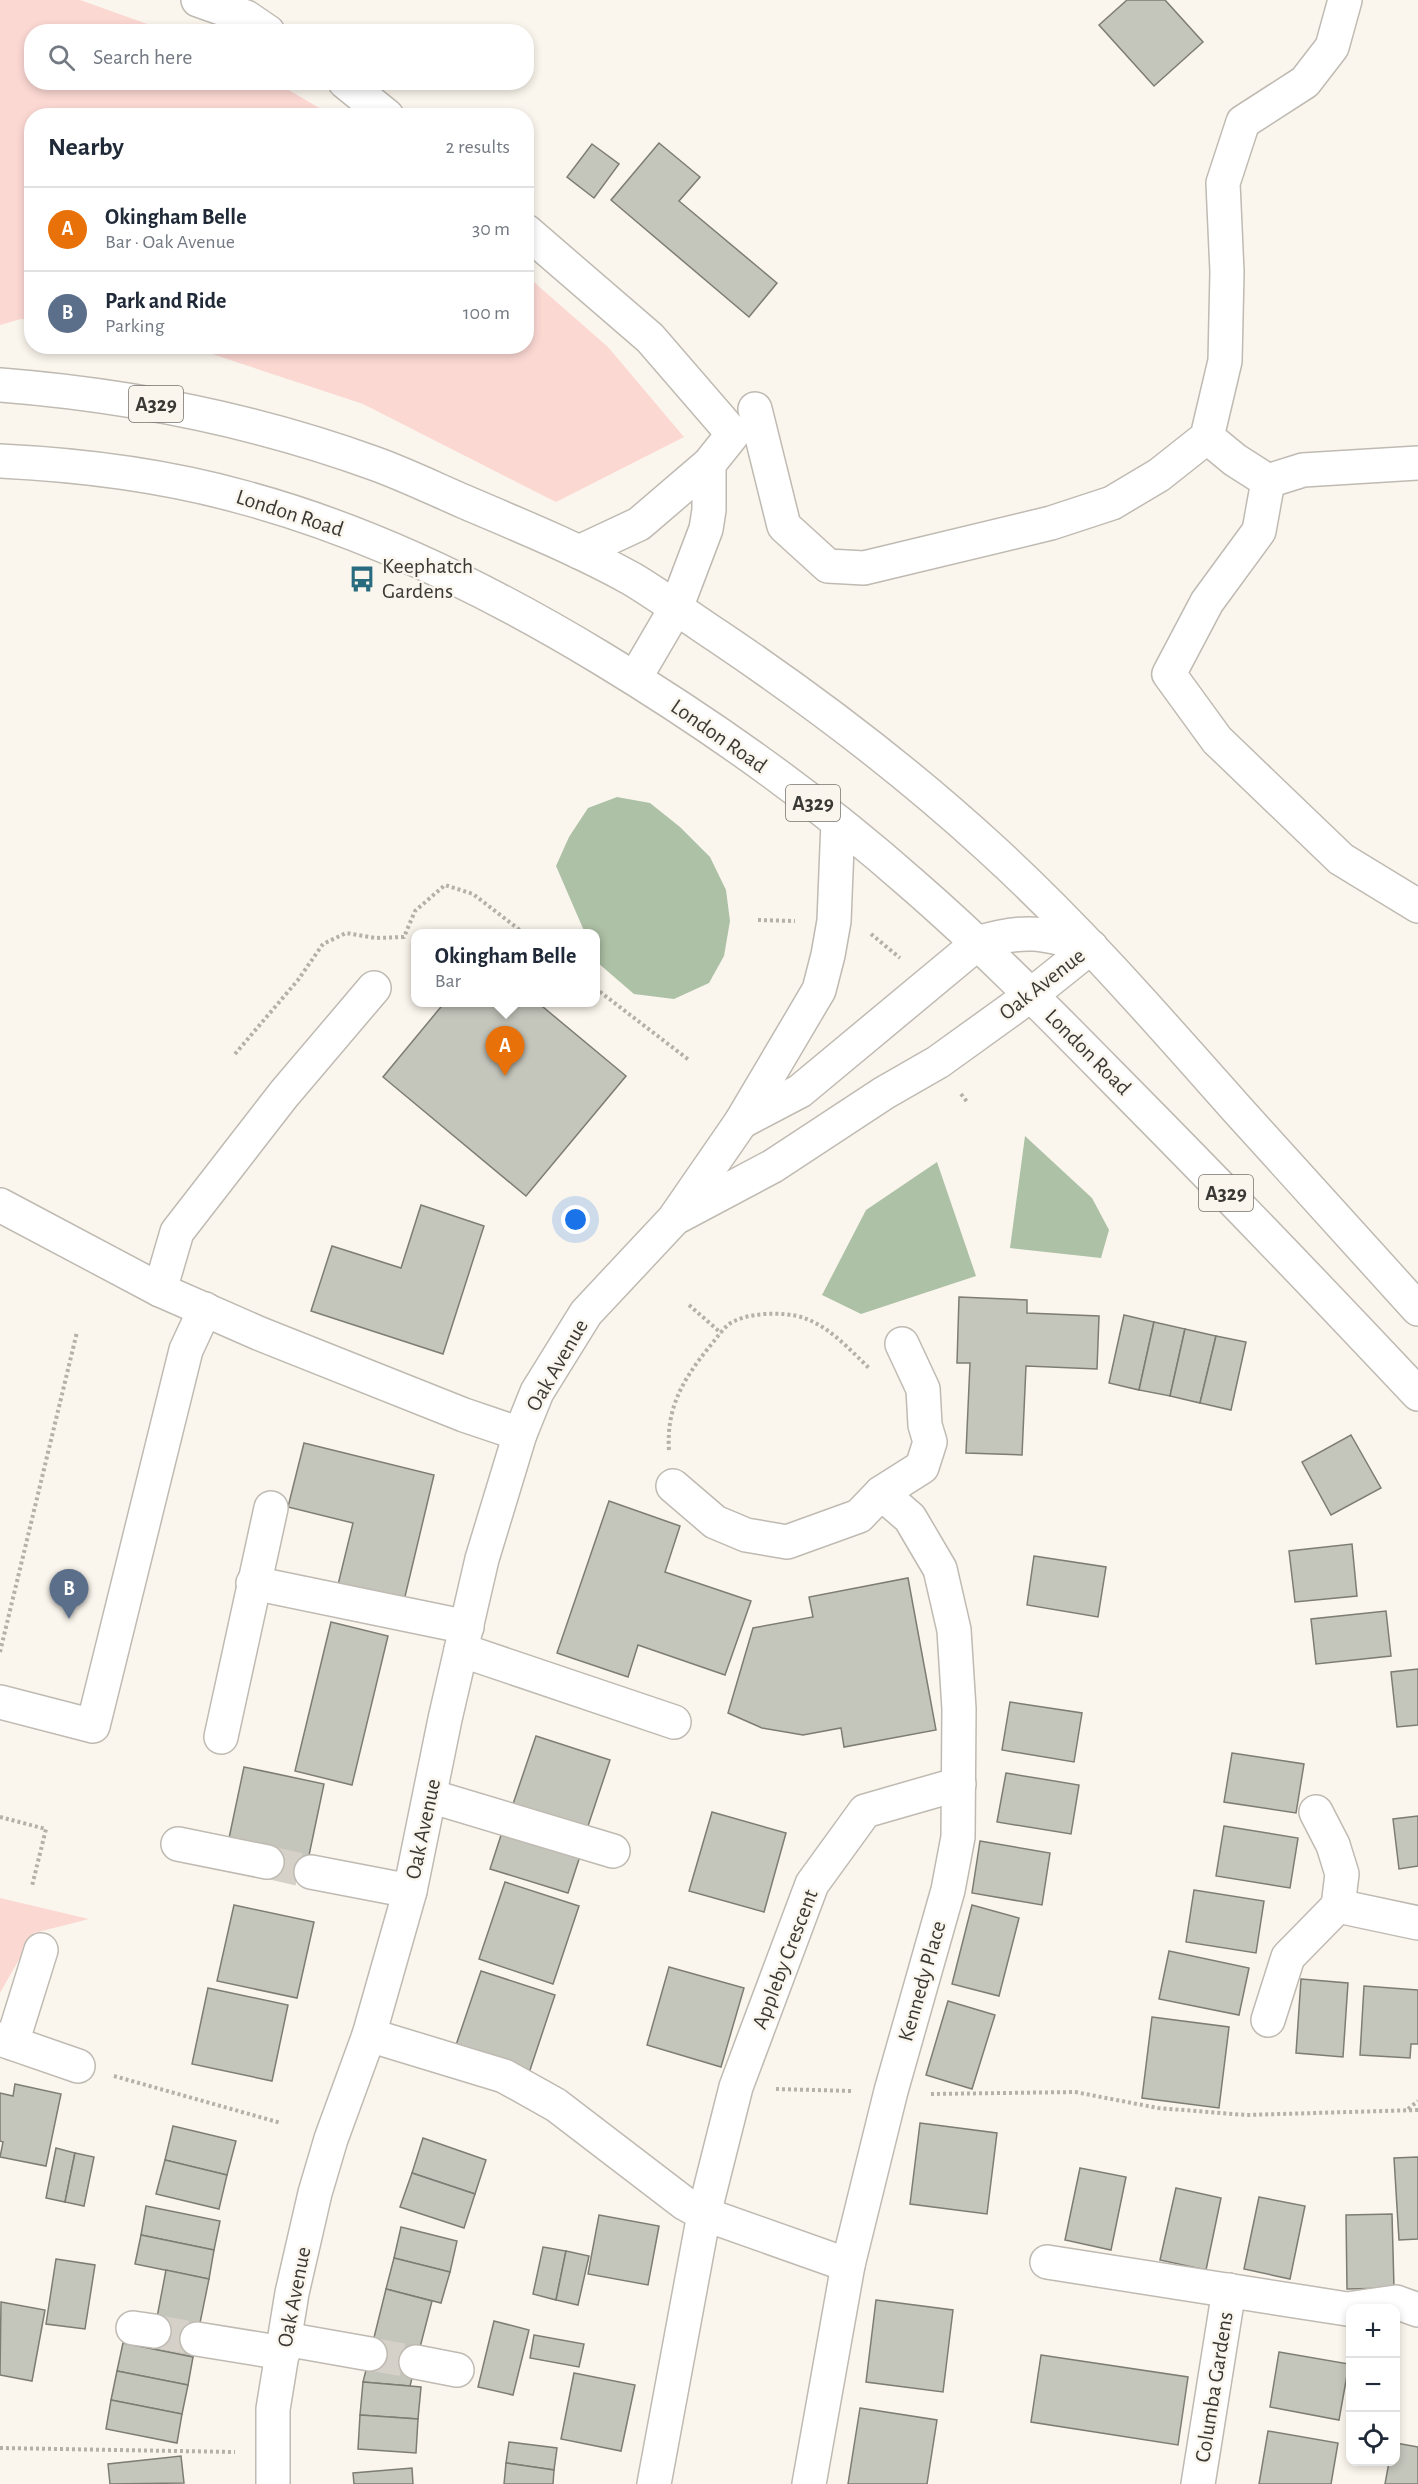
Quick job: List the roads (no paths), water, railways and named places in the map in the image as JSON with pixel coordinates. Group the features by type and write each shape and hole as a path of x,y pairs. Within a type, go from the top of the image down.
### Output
{"street":[{"path":"198,0 246,17 256,24"},
{"path":"755,409 784,526 828,566 864,568 1051,523 1112,503 1159,475 1207,437 1225,361 1227,272 1222,183 1243,122 1305,82 1332,47 1345,0"},
{"path":"355,90 377,108"},
{"path":"534,238 650,338 733,434 709,464 639,524 579,552"},
{"name":"A329","path":"0,385 67,390 136,400 218,417 308,442 378,465 579,552 636,582 676,608 866,742 989,847 1091,947 1418,1310"},
{"path":"1207,437 1235,460 1268,481 1303,470 1418,463"},
{"name":"London Road","path":"0,461 92,468 185,483 244,497 347,532 483,591 635,678 753,758 838,822 978,943 1273,1240 1418,1394"},
{"path":"635,678 676,608 706,530 709,510 709,464"},
{"path":"1268,481 1259,531 1207,602 1169,674 1217,740 1341,859 1418,906"},
{"name":"Oak Avenue","path":"273,2484 273,2409 292,2293 315,2193 369,2035 410,1892 482,1559 520,1434 537,1392 586,1313 674,1219 741,1122 819,990 834,921 838,822"},
{"name":"Oak Avenue","path":"741,1122 800,1091 978,943 1004,935 1026,932 1050,935 1091,947"},
{"name":"Oak Avenue","path":"674,1219 772,1166 884,1093 938,1062 1031,995 1091,947"},
{"path":"160,1290 177,1232 284,1094 374,988"},
{"path":"0,1205 160,1290 258,1333 464,1415 520,1434"},
{"path":"0,1702 93,1726 186,1350 205,1309"},
{"path":"673,1486 715,1522 746,1535 787,1542 859,1516 881,1493 922,1467 930,1442 925,1425 924,1389 902,1344"},
{"name":"Kennedy Place","path":"809,2484 848,2265 891,2091 948,1890 958,1837 959,1709 954,1630 940,1569 910,1518 881,1493"},
{"path":"221,1737 253,1583 272,1508"},
{"path":"253,1583 464,1639 674,1722"},
{"name":"Appleby Crescent","path":"654,2484 704,2214 736,2088 812,1884 865,1811 959,1784"},
{"path":"430,1796 613,1851"},
{"path":"1268,2020 1288,1958 1338,1906 1342,1874 1333,1845 1316,1812"},
{"path":"178,1844 267,1863"},
{"path":"311,1872 410,1892"},
{"path":"1338,1906 1418,1923"},
{"path":"41,1950 6,2041 78,2066"},
{"path":"369,2035 504,2076 556,2105 684,2203 704,2214 848,2265"},
{"name":"Columba Gardens","path":"1047,2262 1347,2309 1396,2301 1418,2310"},
{"name":"Columba Gardens","path":"1198,2484 1229,2290"},
{"path":"197,2339 370,2354"},
{"path":"417,2362 458,2370"}],"tunnel":[{"path":"267,1862 311,1872"},
{"path":"154,2331 197,2339"},
{"path":"370,2354 416,2362"}],"place":[{"name":"Keephatch Gardens","path":"362,579"},
{"name":"Okingham Belle","path":"505,1076"},
{"name":"Park and Ride","path":"69,1619"}]}
